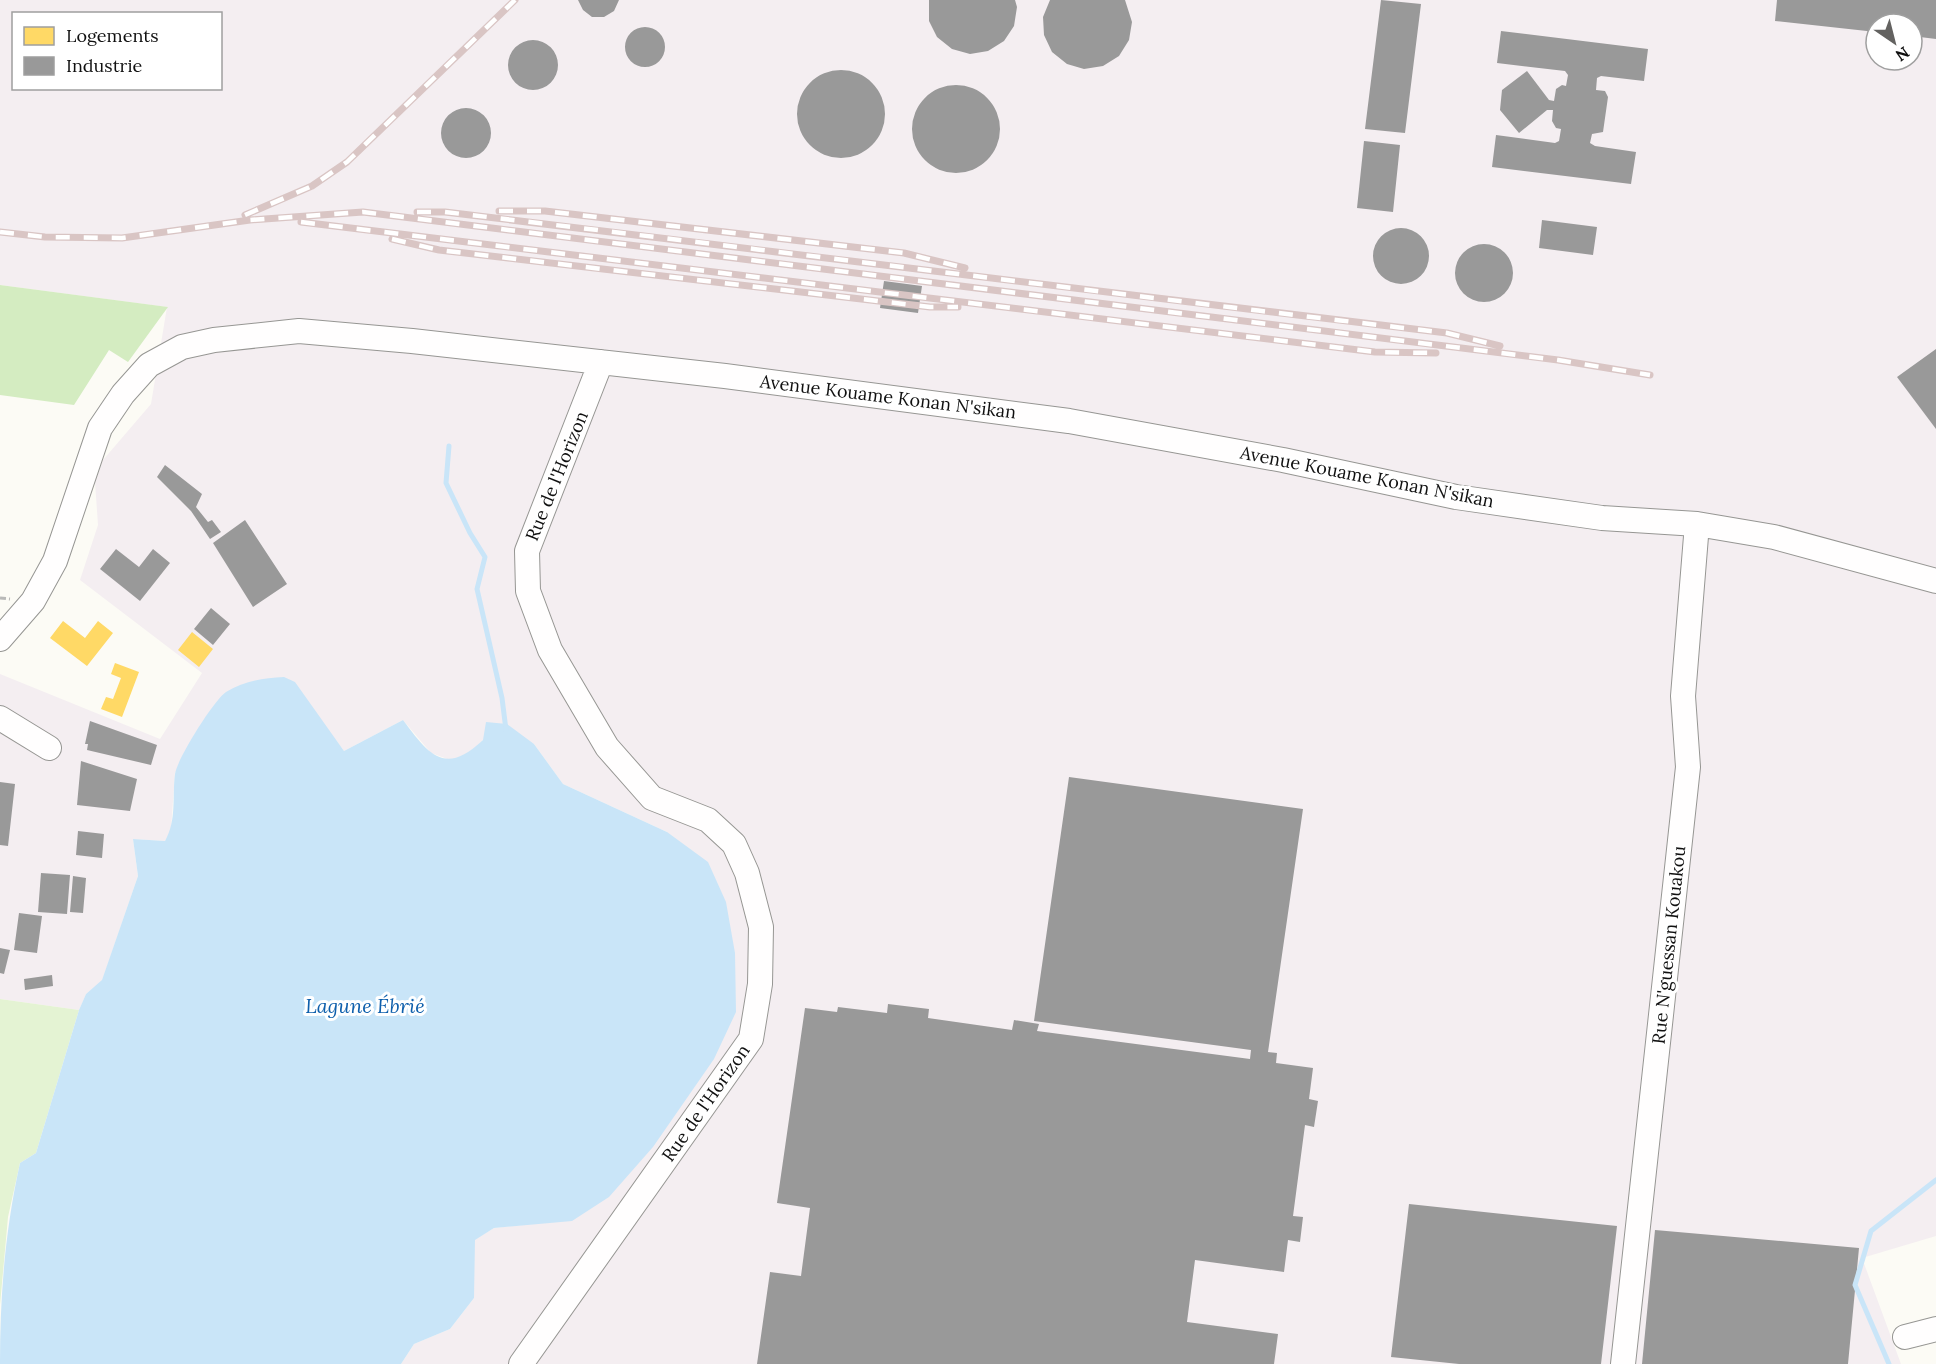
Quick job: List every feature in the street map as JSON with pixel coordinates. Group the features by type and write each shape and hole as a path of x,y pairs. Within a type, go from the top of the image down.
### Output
{"street":[{"name":"Avenue Kouame Konan N'sikan","path":"0,639 33,601 55,561 100,428 123,394 148,365 182,347 214,340 299,331 601,362 1069,421 1283,460 1456,497 1602,518 1697,524 1773,537 1936,581"},
{"name":"Rue de l'Horizon","path":"521,1364 752,1039 760,984 761,927 747,873 734,844 708,820 652,798 607,747 549,650 528,591 527,551 601,362"},
{"name":"Rue N'guessan Kouakou","path":"1623,1364 1688,767 1683,696 1697,524"},
{"path":"0,718 49,748"},
{"path":"1905,1337 1936,1329"}],"shaded area":[{"path":"0,0 1936,0 1936,1236 1862,1258 1901,1364 401,1364 414,1344 450,1329 474,1298 474,1240 494,1228 572,1220 667,832 563,784 534,744 483,740 467,756 450,760 431,753 403,720 344,751 327,728 175,772 171,830 165,841 133,839 138,876 102,981 86,994 79,1010 0,999 0,674 160,739 202,673 80,580 98,525 95,482 103,460 151,404 167,307 0,285"}],"green space":[{"path":"0,285 168,307 128,362 109,350 74,405 0,395"},
{"path":"0,999 79,1010 36,1153 20,1163 8,1217 0,1305"}],"water":[{"name":"Lagune Ébrié","path":"284,677 295,682 344,751 403,720 430,751 439,757 448,759 470,751 483,740 486,722 507,724 534,744 563,784 667,832 708,862 726,902 735,953 736,1012 714,1059 653,1147 609,1197 572,1221 494,1228 475,1240 474,1298 450,1329 414,1344 401,1364 0,1364 4,1263 20,1163 36,1153 79,1010 86,994 102,980 138,876 133,839 165,841 173,817 177,766 197,730 220,697 233,688 247,683"}],"building: Logements":[{"path":"63,621 85,638 98,621 113,633 87,666 50,638"},
{"path":"192,632 213,649 199,667 178,650"},
{"path":"115,663 139,672 122,717 101,709 106,697 113,699 121,678 111,674"}],"building: Industrie":[{"path":"578,0 619,0 614,11 604,17 592,17 583,10"},
{"path":"929,0 1015,0 1017,7 1014,26 1004,41 988,51 970,54 952,49 937,37 929,21"},
{"path":"1050,0 1125,0 1132,22 1129,40 1119,56 1103,66 1084,69 1067,64 1052,52 1044,35 1043,17"},
{"path":"1381,0 1421,4 1405,133 1365,129"},
{"path":"1777,0 1936,0 1936,39 1924,38 1924,12 1864,12 1864,31 1775,21"},
{"path":"645,27 653,28 659,33 664,39 664,55 659,61 653,66 645,67 637,66 631,61 626,55 625,47 626,39 631,33 637,28"},
{"path":"1501,31 1648,49 1644,81 1601,76 1597,78 1596,90 1605,91 1608,97 1603,132 1592,134 1590,143 1595,146 1636,152 1631,184 1492,167 1496,135 1555,143 1559,141 1561,129 1556,128 1552,121 1553,110 1547,110 1519,133 1500,110 1502,90 1527,71 1549,100 1554,101 1556,89 1562,85 1566,86 1568,75 1565,71 1497,63"},
{"path":"528,40 538,40 551,47 558,60 558,70 551,83 538,90 528,90 519,86 512,79 508,70 508,60 512,51 519,44"},
{"path":"841,70 866,77 878,89 885,114 878,139 866,151 841,158 816,151 804,139 797,114 804,89 816,77"},
{"path":"956,85 981,92 993,104 1000,129 993,154 981,166 956,173 931,166 919,154 912,129 919,104 931,92"},
{"path":"461,108 471,108 484,115 491,128 491,138 484,151 471,158 461,158 452,154 445,147 441,138 441,128 445,119 452,112"},
{"path":"1364,141 1400,145 1393,212 1357,208"},
{"path":"1542,220 1597,227 1593,255 1539,248"},
{"path":"1401,228 1412,230 1421,236 1427,245 1429,256 1427,267 1421,276 1412,282 1401,284 1390,282 1381,276 1375,267 1373,256 1375,245 1381,236 1390,230"},
{"path":"1484,244 1495,246 1505,252 1511,262 1513,273 1511,284 1505,294 1495,300 1484,302 1473,300 1463,294 1457,284 1455,273 1457,262 1463,252 1473,246"},
{"path":"884,281 922,286 918,313 880,308"},
{"path":"1936,349 1936,429 1897,377"},
{"path":"165,465 202,494 196,507 208,522 212,520 221,532 210,539 191,511 157,477"},
{"path":"245,520 287,584 253,607 213,543"},
{"path":"116,549 139,567 153,549 170,563 140,601 100,569"},
{"path":"211,608 230,624 213,645 194,629"},
{"path":"90,721 157,745 151,765 87,750 88,744 85,744"},
{"path":"81,761 137,779 130,811 77,805"},
{"path":"1069,777 1303,809 1268,1052 1277,1053 1276,1063 1313,1068 1309,1099 1318,1101 1314,1127 1305,1125 1293,1216 1303,1217 1300,1242 1288,1240 1284,1272 1195,1260 1187,1322 1278,1334 1274,1364 757,1364 770,1272 801,1276 810,1208 777,1203 805,1008 837,1012 838,1007 887,1013 888,1004 929,1009 928,1018 1012,1030 1014,1020 1039,1024 1037,1031 1250,1059 1251,1050 1034,1021"},
{"path":"0,782 15,784 8,846 0,845"},
{"path":"78,831 104,834 102,858 76,855"},
{"path":"41,873 70,875 67,914 38,912"},
{"path":"73,876 86,878 83,913 70,912"},
{"path":"19,913 42,916 37,953 14,950"},
{"path":"0,948 10,950 4,974 0,973"},
{"path":"52,975 53,986 25,990 24,979"},
{"path":"1409,1204 1617,1226 1601,1364 1459,1364 1391,1357"},
{"path":"1655,1230 1859,1248 1848,1364 1642,1364"}],"waterway":[{"path":"449,446 446,483 470,533 485,557 477,589 502,698 506,730"},
{"path":"1889,1364 1855,1285 1871,1231 1936,1180"}],"railway":[{"path":"245,215 312,186 347,162 515,0"},
{"path":"499,211 545,211 904,253 965,268"},
{"path":"0,232 45,237 122,238 250,220 363,212 1558,360 1650,375"},
{"path":"417,212 445,212 1447,333 1500,346"},
{"path":"301,222 1375,352 1436,353"},
{"path":"392,239 439,250 930,307 958,307"}]}
